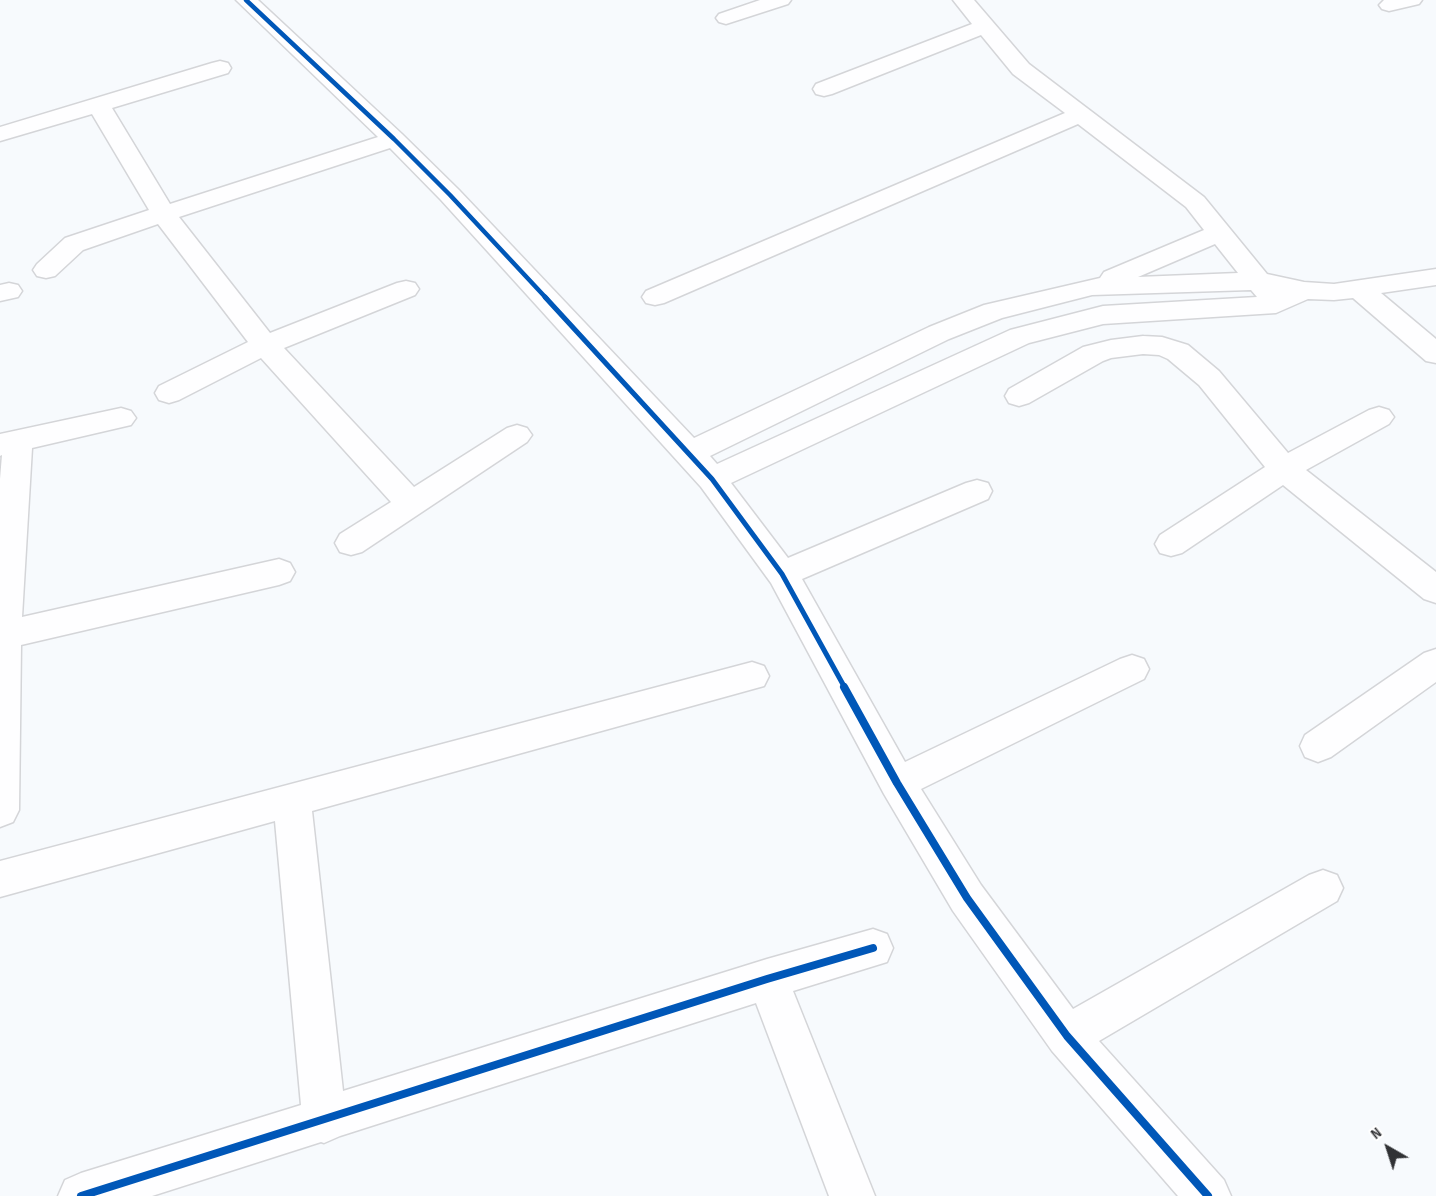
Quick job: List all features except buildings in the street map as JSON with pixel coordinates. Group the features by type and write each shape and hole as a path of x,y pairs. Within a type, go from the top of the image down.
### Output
{"street":[{"path":"246,0 450,195 712,479 782,574 897,783 968,898 1067,1036 1208,1196"},
{"path":"726,18 781,0"},
{"path":"963,0 1021,69 1195,202 1276,304"},
{"path":"1389,5 1412,0"},
{"path":"824,89 984,27"},
{"path":"0,134 220,68"},
{"path":"98,104 163,213 266,345 410,503"},
{"path":"654,297 1080,115"},
{"path":"46,270 74,244 394,139"},
{"path":"690,453 939,333 994,311 1092,287 1220,233"},
{"path":"1092,287 1260,281 1304,290 1334,292 1360,290 1436,277"},
{"path":"169,393 266,345 406,289"},
{"path":"712,479 1020,336 1103,315 1276,304 1304,290"},
{"path":"1360,290 1436,354"},
{"path":"1019,396 1092,354 1143,345 1162,346 1178,352 1209,378 1284,469 1436,590"},
{"path":"1171,544 1284,469 1379,417"},
{"path":"0,810 2,636 9,443 121,418"},
{"path":"351,543 517,435"},
{"path":"782,574 977,491"},
{"path":"2,636 279,572"},
{"path":"1318,746 1436,663"},
{"path":"897,783 1132,669"},
{"path":"0,879 752,676"},
{"path":"292,800 324,1120"},
{"path":"1067,1036 1323,888"},
{"path":"81,1196 767,979 873,948"},
{"path":"767,979 852,1196"}],"cycle path":[{"path":"246,0 450,195 712,479 782,574 897,783 967,898 1067,1036 1208,1196"},
{"path":"81,1196 767,979 873,948"}]}
